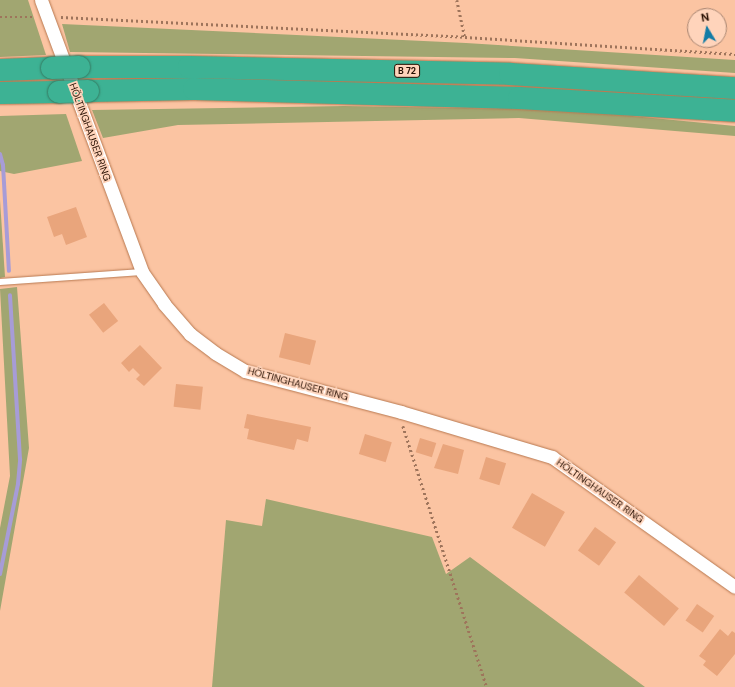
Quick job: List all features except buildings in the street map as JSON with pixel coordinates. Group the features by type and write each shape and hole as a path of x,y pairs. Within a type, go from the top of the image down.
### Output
{"highway":[{"name":"B 72","path":"0,70 189,67 503,73 735,88"},
{"path":"0,93 194,89 519,98 735,111"}],"street":[{"name":"HÖLTINGHAUSER RING","path":"41,0 142,272 164,304 190,334 215,354 245,371 401,412 552,457 735,587"}],"lane":[{"path":"0,282 142,272"}],"path":[{"path":"457,0 465,37"},
{"path":"0,17 47,17 465,37 735,54"},
{"path":"401,412 402,421 487,687"}],"green space":[{"path":"0,0 28,0 46,55 0,57"},
{"path":"62,24 466,43 735,60 735,73 515,58 70,52"},
{"path":"344,106 519,109 622,115 735,126 735,136 519,118 178,125 103,138 92,110"},
{"path":"66,114 82,161 14,174 0,171 0,116"},
{"path":"0,200 5,277 0,278"},
{"path":"17,287 29,448 0,611 0,528 10,476 0,289"},
{"path":"266,499 432,537 446,574 470,557 645,687 212,687 226,520 262,526"}],"waterway":[{"path":"0,154 3,165 9,271"},
{"path":"0,574 18,484 20,459 10,295"}]}
